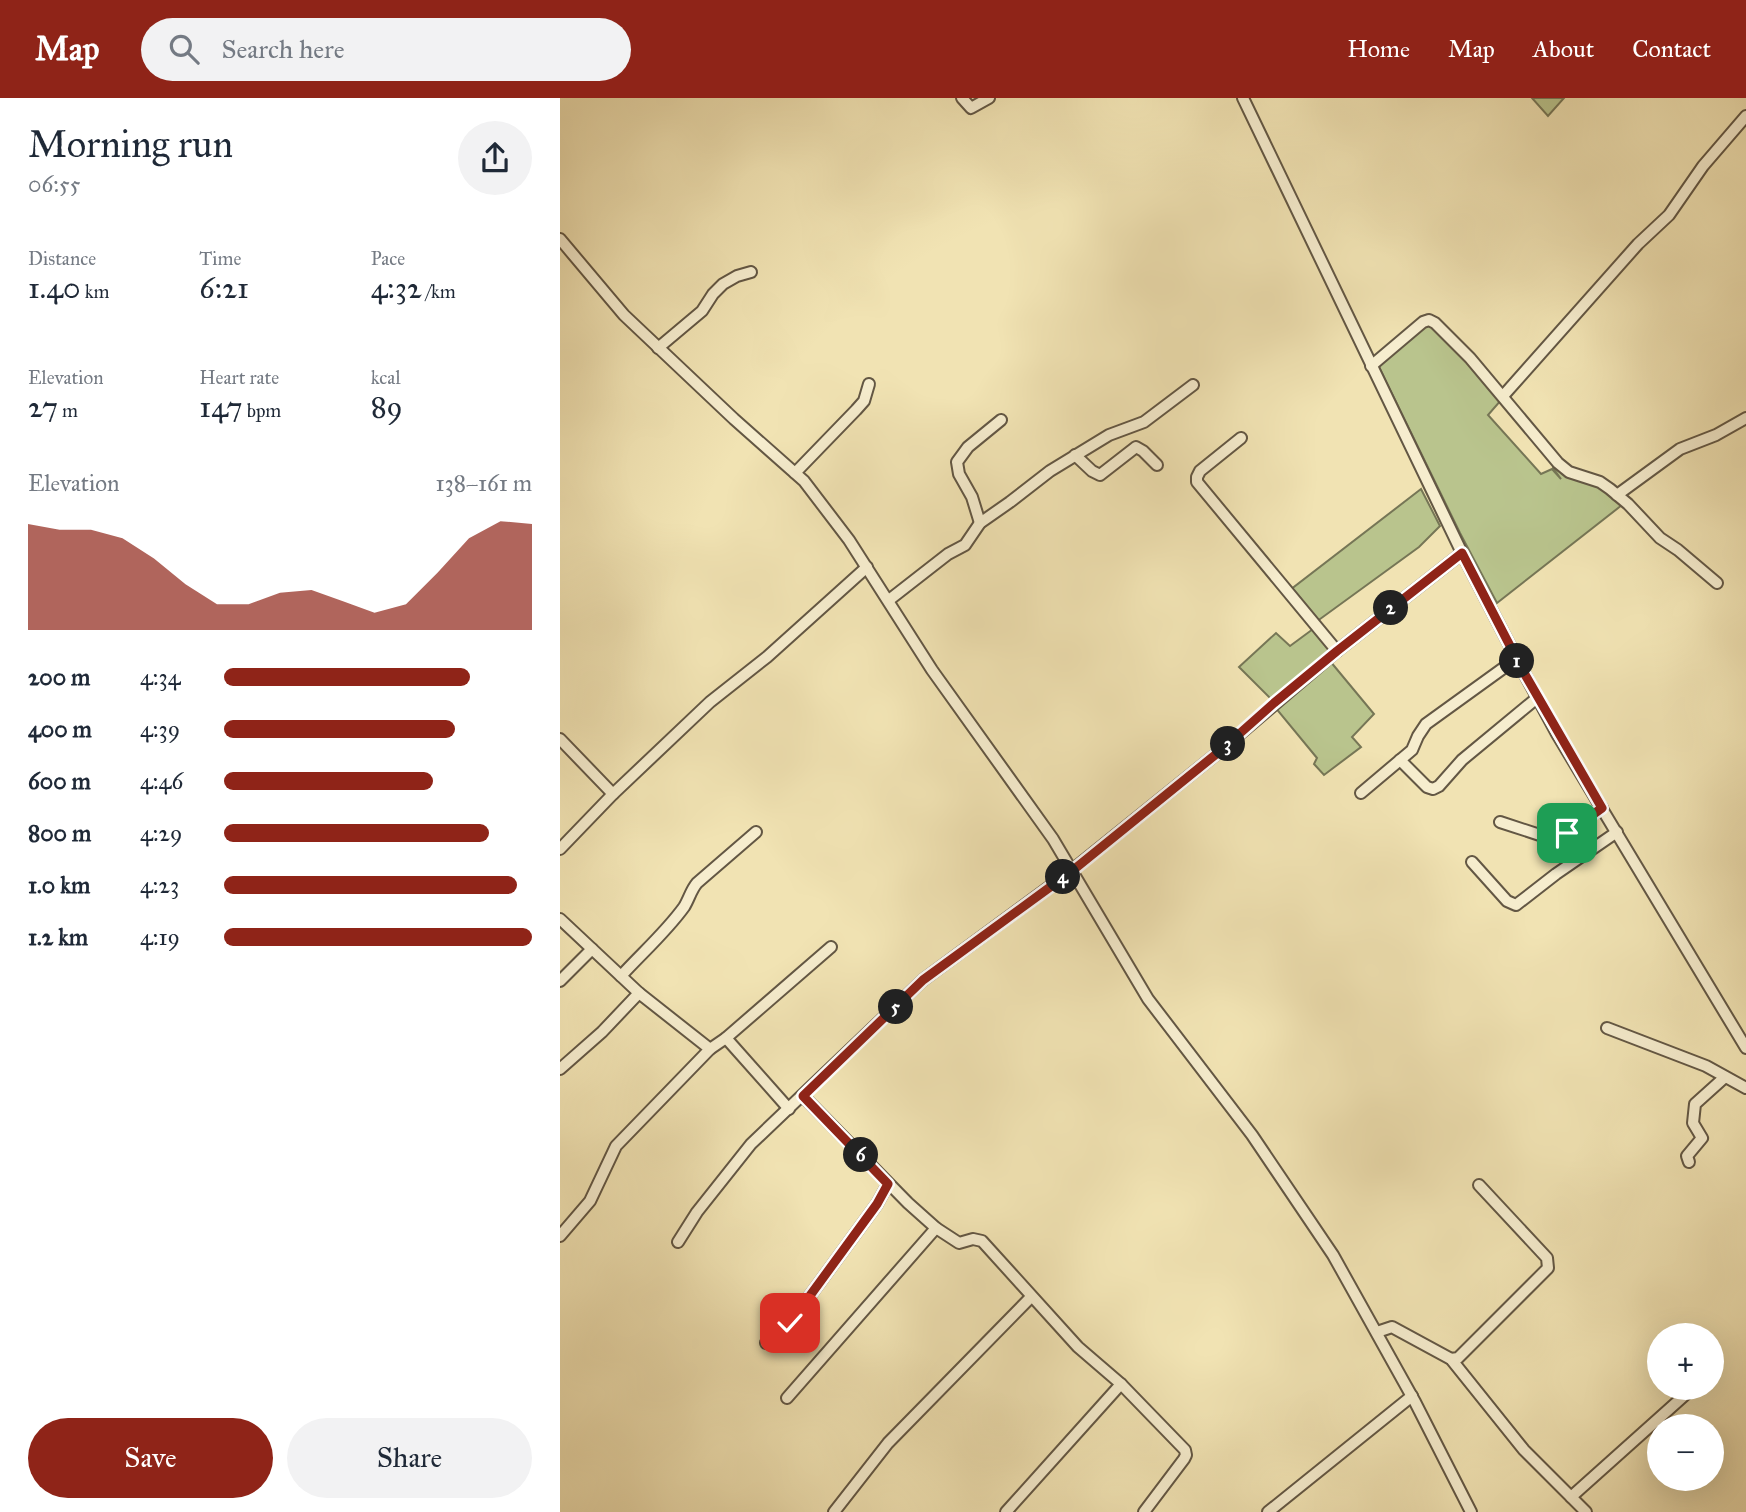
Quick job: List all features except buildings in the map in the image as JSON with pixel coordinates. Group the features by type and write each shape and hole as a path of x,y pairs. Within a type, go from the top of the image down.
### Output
{"street":[{"path":"961,98 971,108 989,98"},
{"path":"1243,98 1371,366 1516,659 1746,1048"},
{"path":"1503,396 1638,244 1669,215 1711,156 1746,116"},
{"path":"560,239 608,298 658,348 795,473 830,515 867,567 932,670 1046,830 1148,999 1252,1135 1333,1255 1412,1396 1471,1512"},
{"path":"658,348 702,311 723,284 751,272"},
{"path":"1371,366 1423,322 1429,320 1435,323 1471,358 1558,463 1569,472 1600,482 1660,538 1717,583"},
{"path":"795,473 864,401 869,384"},
{"path":"888,600 948,554 965,545 980,523 1050,471 1110,435 1144,422 1193,385"},
{"path":"1617,495 1680,449 1710,438 1746,418"},
{"path":"980,523 972,497 958,474 957,462 968,447 1001,420"},
{"path":"1241,438 1200,471 1196,477 1197,482 1337,651"},
{"path":"1075,455 1097,474 1103,473 1136,447 1157,465"},
{"path":"678,1242 689,1223 751,1144 923,980 1072,871 1220,751 1337,651 1462,553"},
{"path":"562,844 710,702 767,657 867,567"},
{"path":"1361,793 1412,750 1426,724 1516,659"},
{"path":"1401,760 1427,787 1433,789 1439,786 1462,760 1537,698"},
{"path":"560,739 612,794"},
{"path":"1500,822 1555,840 1602,808"},
{"path":"621,976 686,904 696,883 756,832"},
{"path":"1472,862 1507,901 1516,905 1617,832"},
{"path":"560,919 639,993 710,1049"},
{"path":"560,1236 590,1201 616,1146 710,1049 831,947"},
{"path":"560,981 592,949"},
{"path":"560,1069 602,1032 639,993"},
{"path":"1607,1028 1706,1066 1746,1088"},
{"path":"726,1038 789,1109"},
{"path":"1689,1162 1687,1156 1702,1138 1693,1123 1695,1104 1725,1077"},
{"path":"803,1096 888,1184 936,1228 959,1243 973,1239 982,1241 1078,1347 1121,1384 1185,1450 1186,1455 1144,1512"},
{"path":"766,1343 790,1323 877,1204 888,1184"},
{"path":"1451,1359 1458,1358 1548,1268 1546,1258 1479,1185"},
{"path":"788,1398 936,1228"},
{"path":"834,1512 887,1443 1031,1297"},
{"path":"1377,1332 1392,1327 1451,1359 1524,1450 1586,1512"},
{"path":"1006,1512 1121,1384"},
{"path":"1268,1512 1412,1396"},
{"path":"1571,1497 1679,1400"}],"green space":[{"path":"1532,98 1564,98 1548,116"},
{"path":"1425,324 1430,324 1476,367 1502,399 1488,415 1541,474 1552,469 1561,479 1553,468 1555,465 1609,492 1622,505 1497,603 1378,365"},
{"path":"1421,489 1440,526 1419,547 1316,622 1290,590"},
{"path":"1313,629 1333,651 1271,699 1239,667 1276,633 1290,646"},
{"path":"1330,661 1374,714 1352,737 1361,747 1324,775 1314,764 1317,758 1274,706"}],"route":[{"path":"790,1323 877,1204 888,1184 803,1096 923,980 1072,871 1220,751 1337,651 1462,553 1523,671 1602,808 1567,833"}]}
